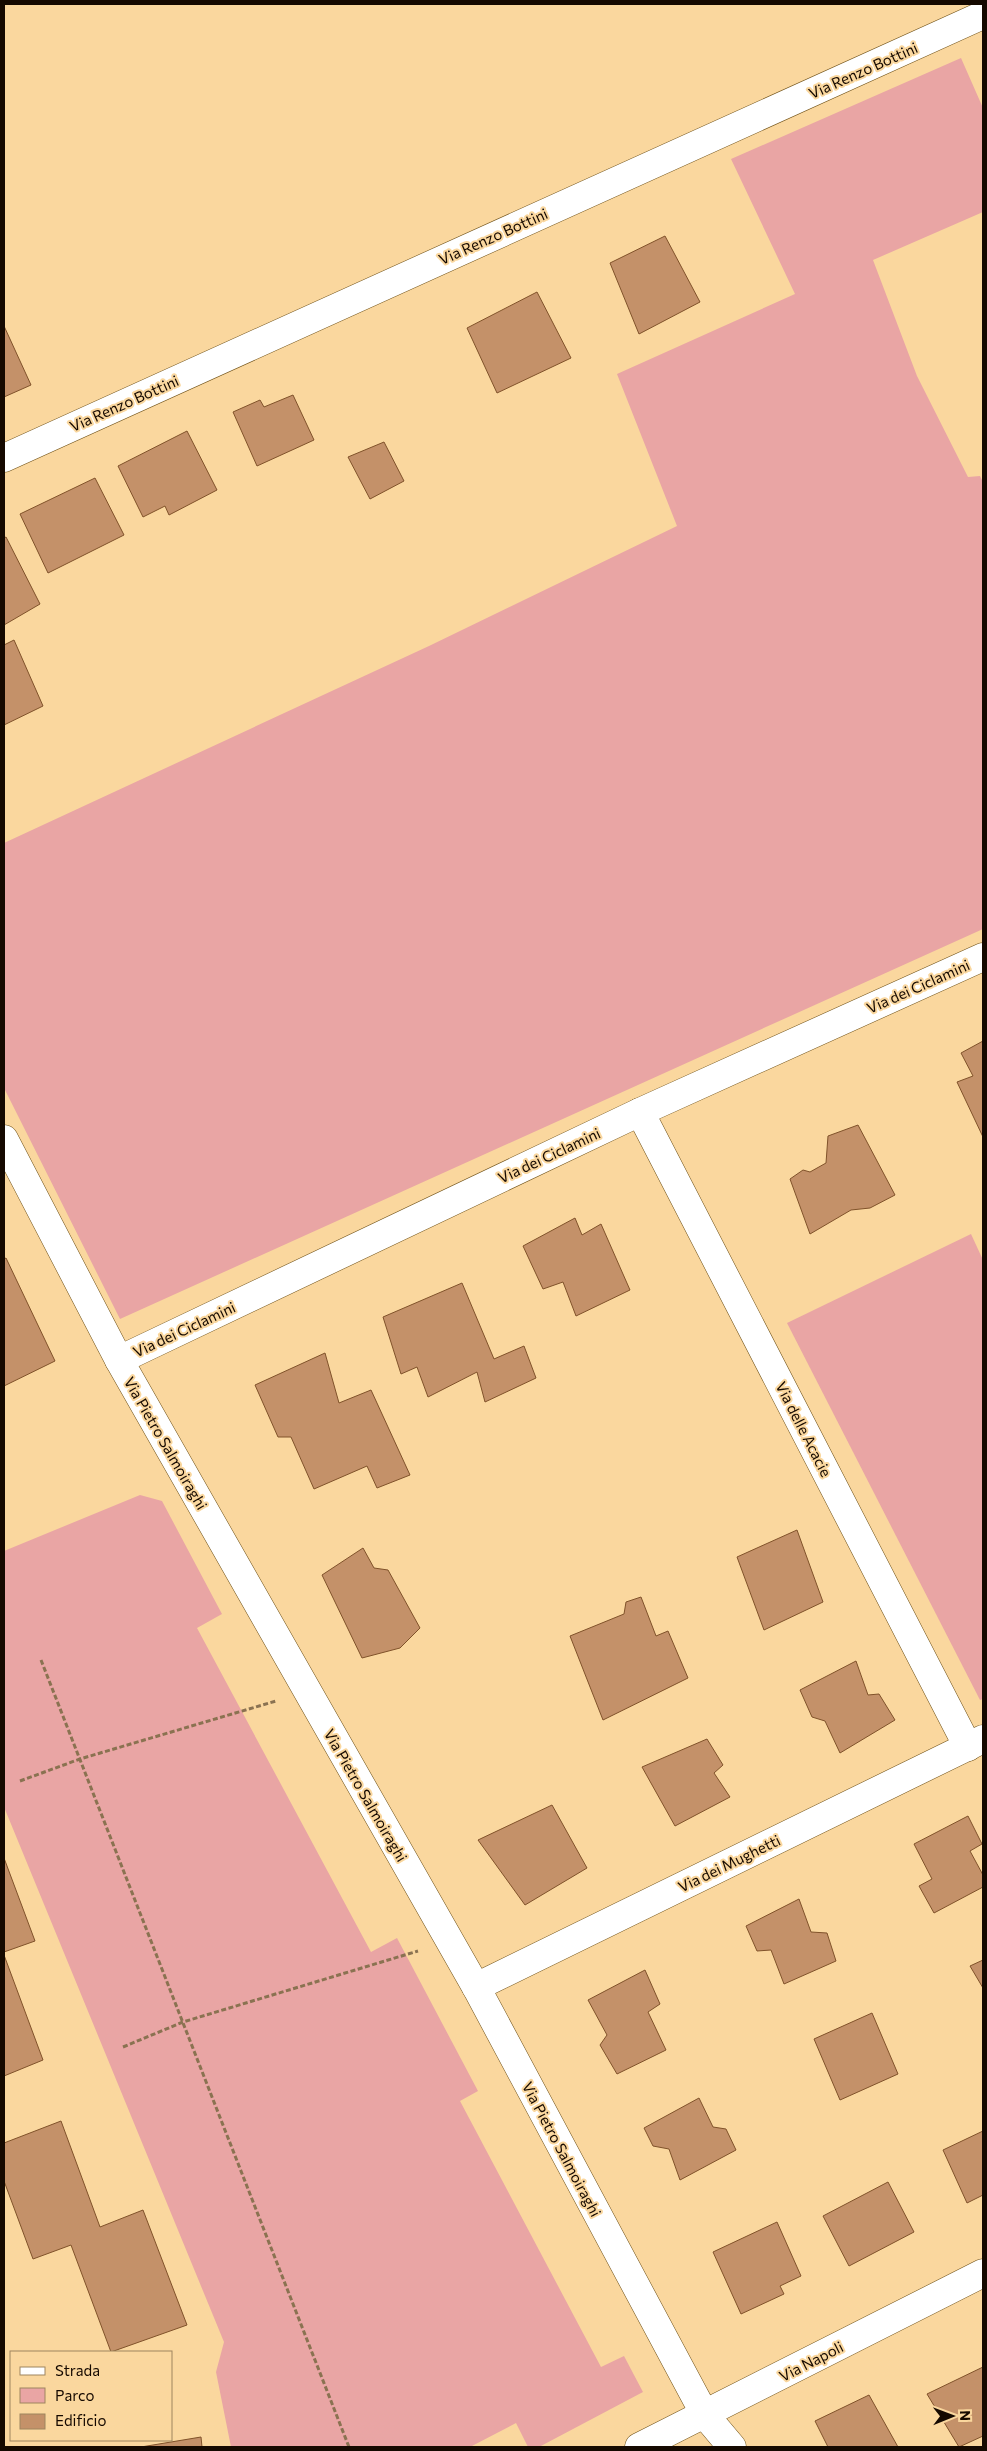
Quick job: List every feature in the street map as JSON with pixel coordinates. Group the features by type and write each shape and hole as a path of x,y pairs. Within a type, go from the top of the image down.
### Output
{"street":[{"name":"Via Renzo Bottini","path":"4,458 983,15"},
{"name":"Via dei Ciclamini","path":"119,1360 640,1112 983,957"},
{"name":"Via delle Acacie","path":"640,1112 975,1743"},
{"name":"Via Pietro Salmoiraghi","path":"4,1139 119,1360 476,1987 705,2415 732,2447"},
{"name":"Via dei Mughetti","path":"476,1987 975,1743"},
{"name":"Via Napoli","path":"639,2447 983,2273"}],"path":[{"path":"41,1660 349,2447"},
{"path":"20,1781 80,1759 308,1692"},
{"path":"123,2047 183,2022 450,1942"}],"green space":[{"path":"961,58 983,108 983,212 873,260 917,376 968,477 980,476 983,482 983,929 120,1319 4,1088 4,843 429,646 677,526 617,374 795,294 731,159"},
{"path":"971,1234 983,1260 983,1699 980,1700 787,1323"},
{"path":"140,1495 162,1501 222,1614 197,1628 371,1952 397,1938 478,2091 460,2101 601,2367 624,2356 643,2392 539,2447 528,2447 516,2423 470,2447 231,2447 216,2372 224,2342 4,1807 4,1551"}],"building":[{"path":"665,236 700,302 639,334 610,263"},
{"path":"537,292 571,358 497,393 467,328"},
{"path":"4,326 31,385 4,397"},
{"path":"293,395 314,440 257,466 233,412 260,400 264,407"},
{"path":"187,431 217,490 169,515 165,506 143,517 118,466"},
{"path":"384,442 404,481 370,499 348,457"},
{"path":"95,478 124,535 48,573 20,514"},
{"path":"6,537 40,604 4,625 4,538"},
{"path":"14,640 43,706 4,725 4,645"},
{"path":"983,1041 983,1137 957,1082 973,1076 961,1053"},
{"path":"858,1125 895,1195 870,1208 851,1210 810,1234 790,1179 803,1170 810,1172 826,1163 828,1136"},
{"path":"575,1218 582,1235 601,1224 630,1290 576,1316 563,1282 543,1289 523,1246"},
{"path":"6,1258 55,1361 4,1386 4,1259"},
{"path":"462,1283 494,1359 524,1346 536,1378 485,1402 477,1372 428,1397 417,1367 401,1374 383,1317"},
{"path":"325,1353 339,1403 371,1390 410,1475 377,1488 367,1466 314,1489 291,1437 278,1437 255,1385"},
{"path":"797,1530 823,1602 764,1630 737,1557"},
{"path":"363,1548 374,1568 388,1570 420,1628 400,1648 362,1658 322,1575"},
{"path":"641,1597 656,1636 668,1631 688,1678 603,1720 570,1636 624,1614 626,1602"},
{"path":"856,1661 868,1695 879,1694 895,1720 840,1753 825,1721 812,1717 800,1690"},
{"path":"707,1739 723,1765 714,1773 730,1797 675,1826 642,1767"},
{"path":"552,1805 587,1868 525,1905 478,1840"},
{"path":"968,1816 982,1844 970,1851 983,1875 983,1887 934,1913 919,1886 932,1879 914,1844"},
{"path":"4,1858 35,1941 4,1952"},
{"path":"799,1899 811,1932 827,1933 836,1961 784,1984 771,1950 757,1951 746,1926"},
{"path":"4,1955 43,2060 4,2076"},
{"path":"983,1960 983,1988 970,1966"},
{"path":"645,1970 660,2004 648,2012 666,2050 617,2074 600,2045 607,2035 588,2000"},
{"path":"872,2013 898,2074 840,2100 814,2039"},
{"path":"699,2098 713,2127 726,2129 736,2150 680,2180 669,2149 653,2146 644,2128"},
{"path":"61,2121 100,2227 143,2210 187,2325 111,2351 71,2245 33,2259 4,2181 4,2143"},
{"path":"983,2131 983,2195 967,2203 943,2150"},
{"path":"888,2182 914,2232 849,2266 823,2216"},
{"path":"777,2222 801,2276 780,2286 784,2294 741,2314 713,2252"},
{"path":"983,2367 983,2436 959,2447 927,2394"},
{"path":"869,2395 898,2447 828,2447 815,2421"},
{"path":"201,2437 202,2447 141,2447"}]}
